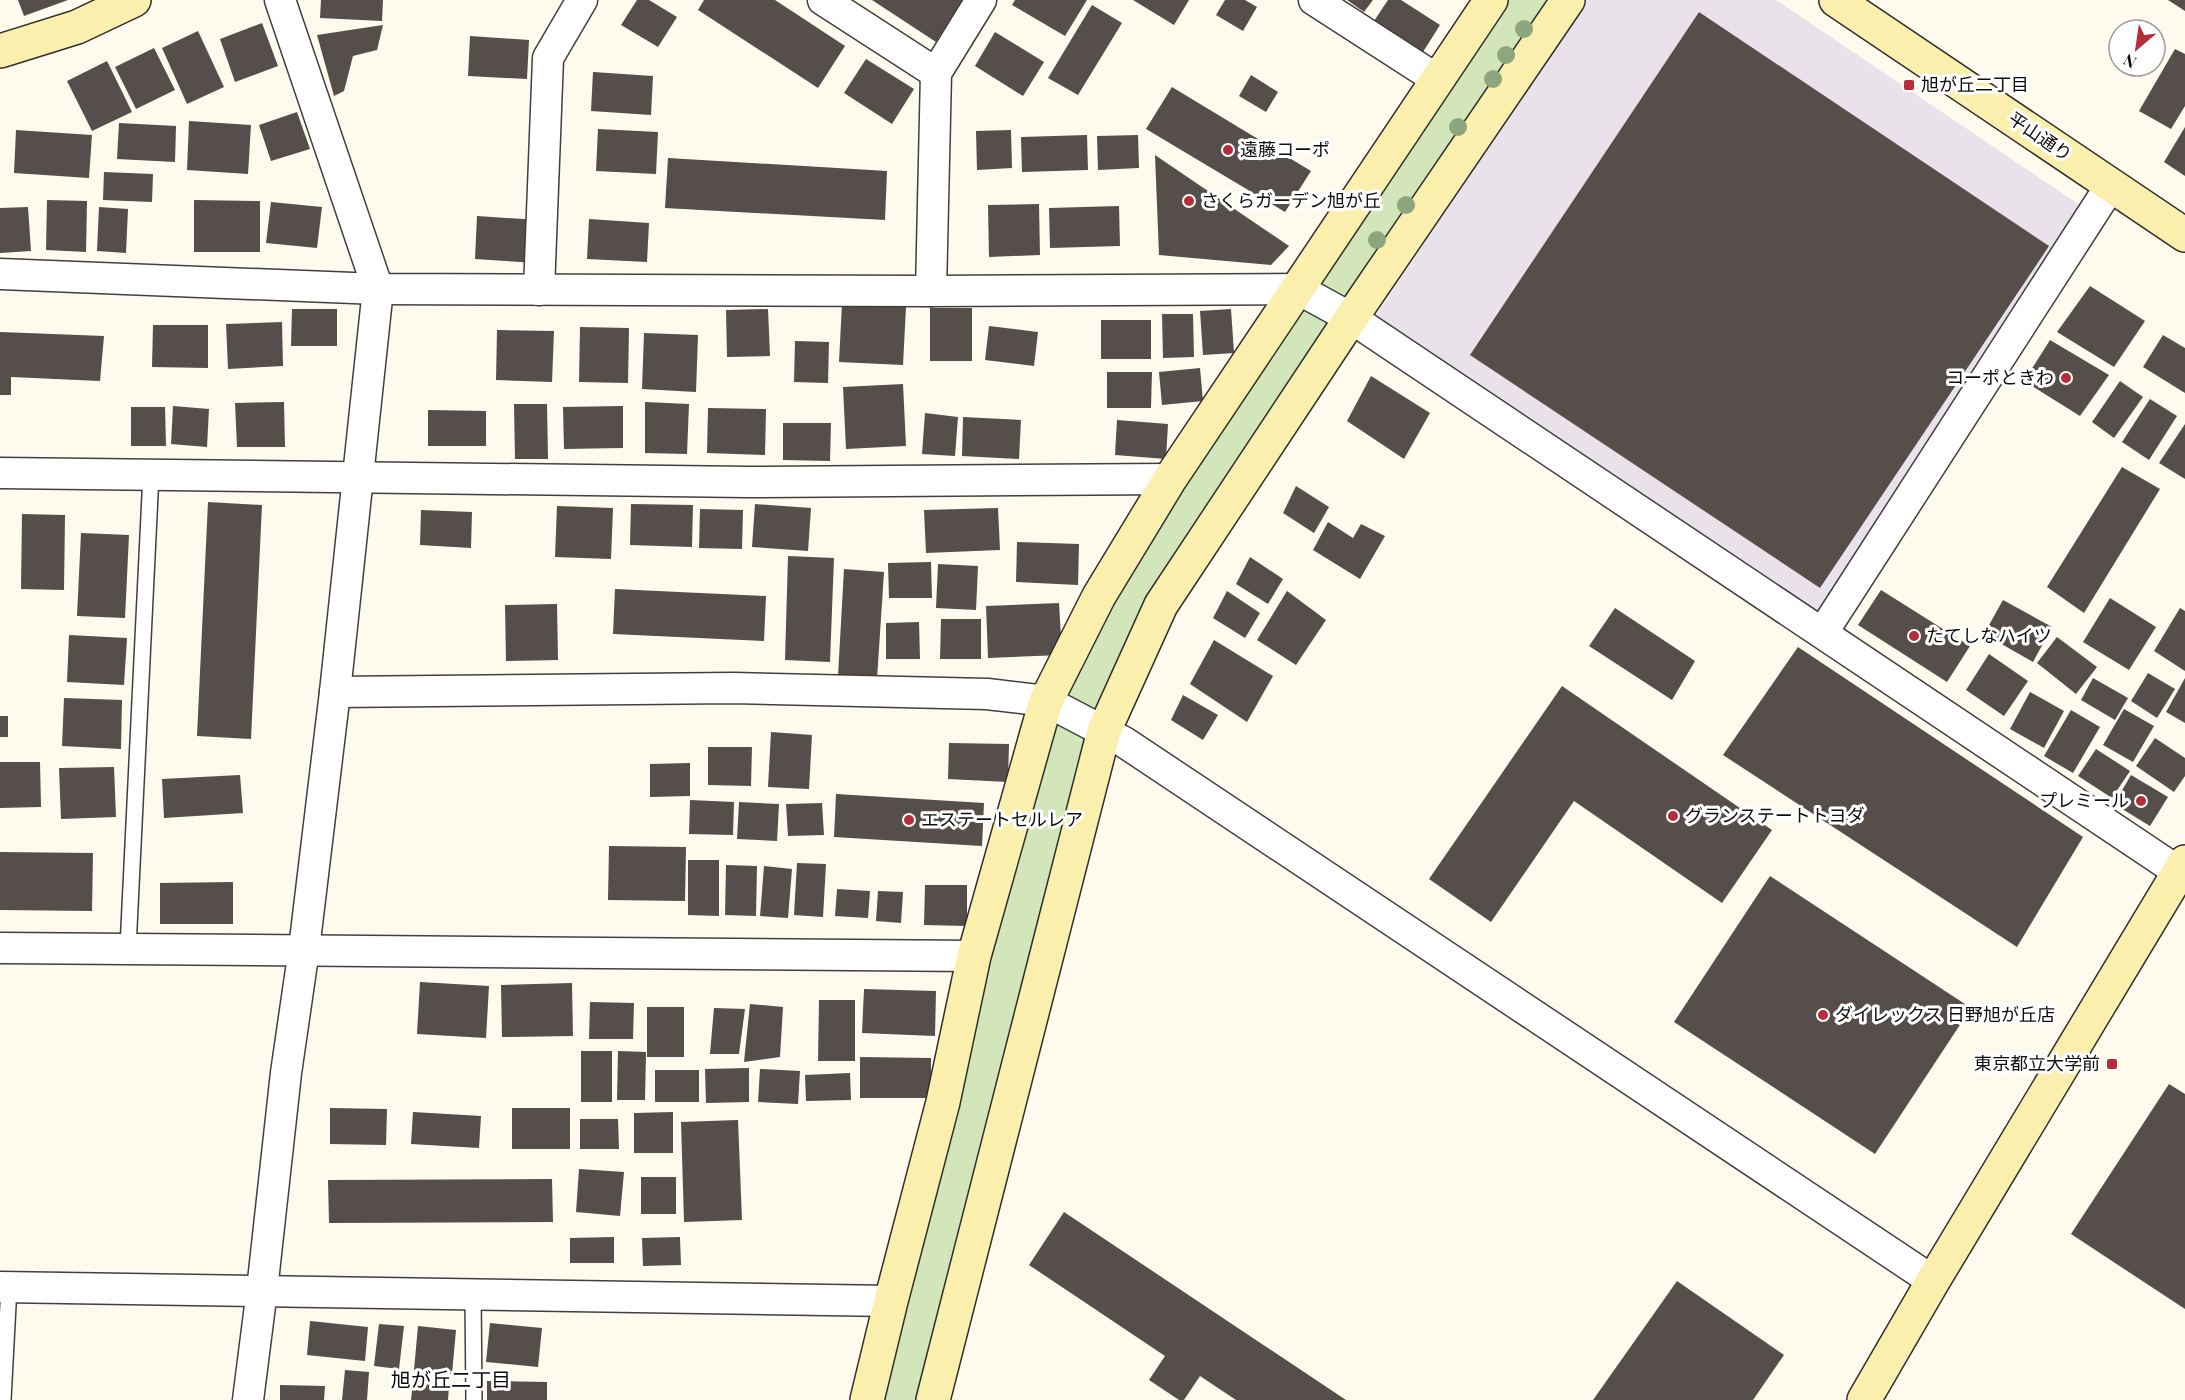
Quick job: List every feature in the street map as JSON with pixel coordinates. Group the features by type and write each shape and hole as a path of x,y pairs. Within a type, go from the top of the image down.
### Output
{"street":[{"path":"0,51 77,27 134,0"},
{"path":"248,1400 286,1073 304,949 335,692 378,289 280,0"},
{"path":"539,290 548,58 582,0"},
{"path":"823,0 936,73"},
{"path":"931,291 936,73 981,0"},
{"path":"1314,0 1438,80"},
{"path":"867,1400 943,1102 974,956 1046,701 1099,596 1170,479 1491,0"},
{"path":"933,1400 1104,731 1161,605 1351,318 1568,0"},
{"name":"平山通り","path":"1836,0 2185,235"},
{"path":"1823,632 2111,185"},
{"path":"0,274 378,289 931,291 1298,289 1351,318 2183,870 1933,1281 1864,1400"},
{"path":"0,473 748,482 1170,479"},
{"path":"335,692 733,688 987,694 1046,701 1104,731 1933,1281"},
{"path":"0,948 974,956"},
{"path":"5,1286 891,1300"}],"lane":[{"path":"128,948 151,474"},
{"path":"3,1400 5,1286"},
{"path":"473,1294 474,1400"}],"shaded area":[{"path":"1586,0 1776,0 2093,214 1823,632 1367,329"}],"green space":[{"path":"1491,0 1568,0 1351,318 1104,731 933,1400 870,1400 1046,701"}],"building":[{"path":"18,0 68,0 24,16"},
{"path":"321,0 383,0 382,21 320,18"},
{"path":"637,0 649,0 677,17 658,47 621,25"},
{"path":"704,0 775,0 845,46 818,88 698,10"},
{"path":"872,0 963,0 936,42"},
{"path":"1015,0 1087,0 1065,36 1012,5"},
{"path":"1133,0 1189,0 1174,25"},
{"path":"1225,0 1245,0 1257,7 1243,31 1216,15"},
{"path":"1347,0 1373,0 1364,12"},
{"path":"1388,0 1401,0 1440,25 1423,52 1374,21"},
{"path":"2168,0 2185,0 2185,11"},
{"path":"1092,5 1122,23 1078,95 1048,78"},
{"path":"1699,12 2049,246 1820,588 1470,355"},
{"path":"262,23 278,66 235,82 220,39"},
{"path":"383,25 377,50 353,56 344,91 334,96 317,35"},
{"path":"198,31 224,87 187,104 162,48"},
{"path":"995,32 1044,62 1023,96 975,66"},
{"path":"470,36 529,40 527,79 468,76"},
{"path":"154,48 175,90 136,109 115,67"},
{"path":"2175,49 2185,54 2185,106 2171,129 2139,111 2158,78 2167,78 2167,63"},
{"path":"866,59 914,89 892,124 844,93"},
{"path":"107,61 132,112 92,131 67,81"},
{"path":"593,72 653,76 651,115 591,111"},
{"path":"1251,75 1278,92 1266,112 1239,96"},
{"name":"遠藤コーポ","path":"1172,87 1311,171 1285,212 1146,129"},
{"path":"297,112 310,149 271,161 259,125"},
{"path":"189,121 251,125 248,174 187,170"},
{"path":"119,123 176,126 175,162 117,159"},
{"path":"2185,127 2185,176 2164,162"},
{"path":"598,129 658,132 656,174 596,171"},
{"path":"16,130 92,135 89,178 14,173"},
{"path":"1011,130 1012,168 977,170 976,131"},
{"path":"1087,135 1088,170 1022,172 1021,137"},
{"path":"1138,135 1139,168 1098,170 1097,136"},
{"name":"さくらガーデン旭が丘","path":"1155,155 1289,246 1271,265 1159,255"},
{"path":"668,158 887,171 885,220 665,208"},
{"path":"104,172 153,174 152,202 103,200"},
{"path":"47,200 87,201 86,252 46,250"},
{"path":"194,200 260,201 260,252 194,252"},
{"path":"271,202 322,207 317,248 266,243"},
{"path":"1039,204 1040,255 989,257 988,205"},
{"path":"1119,206 1120,246 1050,248 1049,208"},
{"path":"28,207 31,251 0,253 0,208"},
{"path":"99,207 128,209 126,253 97,251"},
{"path":"477,216 539,220 537,263 475,259"},
{"path":"589,219 649,223 647,262 587,259"},
{"path":"2090,286 2145,321 2114,367 2057,332"},
{"path":"842,304 906,307 903,365 839,362"},
{"path":"930,308 972,308 972,361 930,361"},
{"path":"292,309 337,309 337,346 291,346"},
{"path":"768,309 770,356 727,357 726,310"},
{"path":"1231,309 1234,353 1203,355 1200,311"},
{"path":"1162,314 1193,314 1194,357 1163,358"},
{"path":"1101,320 1151,320 1151,359 1101,359"},
{"path":"282,322 283,366 228,369 226,324"},
{"path":"153,325 208,325 208,368 152,367"},
{"path":"989,326 1038,332 1034,366 985,360"},
{"path":"580,327 629,328 628,383 579,382"},
{"path":"497,330 554,331 552,382 496,380"},
{"path":"0,332 104,336 100,381 11,377 11,395 0,395"},
{"path":"644,333 698,335 696,392 642,389"},
{"path":"2163,335 2185,348 2185,393 2143,367"},
{"name":"コーポときわ","path":"2050,340 2109,375 2080,416 2024,381"},
{"path":"795,341 829,342 828,383 794,382"},
{"path":"1200,368 1203,401 1162,405 1159,372"},
{"path":"1107,372 1152,372 1151,408 1107,408"},
{"path":"1371,376 1430,413 1404,459 1347,421"},
{"path":"2120,381 2143,397 2114,438 2092,422"},
{"path":"903,384 906,446 846,449 843,387"},
{"path":"2150,399 2177,416 2149,460 2122,442"},
{"path":"284,402 285,447 237,447 235,403"},
{"path":"645,402 689,404 687,454 645,453"},
{"path":"514,404 547,404 548,459 515,459"},
{"path":"173,406 209,409 207,447 171,444"},
{"path":"623,406 623,448 564,449 563,407"},
{"path":"131,407 165,407 166,446 131,446"},
{"path":"708,408 766,409 765,455 707,453"},
{"path":"428,410 486,411 486,446 428,446"},
{"path":"925,413 958,417 955,456 922,454"},
{"path":"963,417 1021,420 1019,459 962,456"},
{"path":"1117,420 1168,424 1166,459 1115,455"},
{"path":"783,423 831,423 830,461 783,460"},
{"path":"2185,424 2185,479 2159,463"},
{"path":"2122,467 2160,489 2084,613 2047,587"},
{"path":"1296,486 1329,507 1314,533 1283,513"},
{"path":"208,502 262,505 251,739 197,736"},
{"path":"631,504 693,505 692,547 630,545"},
{"path":"755,504 811,508 808,551 752,547"},
{"path":"557,506 613,508 611,559 555,557"},
{"path":"998,508 1000,550 926,553 924,510"},
{"path":"700,509 743,510 742,549 699,548"},
{"path":"421,510 472,512 471,548 420,545"},
{"path":"22,514 65,515 64,590 21,589"},
{"path":"1328,522 1353,538 1361,524 1385,536 1360,579 1313,550"},
{"path":"81,533 129,535 125,618 77,616"},
{"path":"1017,542 1079,544 1078,585 1016,582"},
{"path":"788,556 834,558 830,662 785,660"},
{"path":"1250,557 1283,579 1268,604 1236,584"},
{"path":"931,562 932,598 889,598 888,563"},
{"path":"938,564 978,566 976,610 936,608"},
{"path":"844,569 884,572 877,679 838,676"},
{"path":"615,589 766,596 764,641 613,634"},
{"name":"たてしなハイツ","path":"1881,590 1970,646 1947,682 1858,625"},
{"path":"1227,591 1260,613 1245,638 1213,618"},
{"path":"1287,591 1326,620 1296,665 1257,640"},
{"path":"2110,598 2156,627 2129,670 2083,642"},
{"path":"2003,600 2052,627 2033,662 1984,634"},
{"path":"1059,603 1062,655 988,658 986,606"},
{"path":"557,604 558,660 506,661 505,605"},
{"path":"1615,608 1695,661 1672,700 1589,646"},
{"path":"2180,608 2185,611 2185,671 2154,651"},
{"path":"941,619 981,619 981,659 940,659"},
{"path":"919,622 920,659 886,659 886,623"},
{"path":"69,635 127,638 124,685 67,682"},
{"path":"2057,637 2097,667 2076,694 2037,663"},
{"path":"1214,640 1273,676 1247,722 1190,684"},
{"path":"1798,647 2083,837 2017,947 1723,755"},
{"path":"1989,654 2028,681 2004,716 1966,690"},
{"path":"2148,673 2175,689 2157,718 2131,701"},
{"path":"2093,678 2128,698 2115,720 2081,700"},
{"path":"2185,678 2185,723 2166,712"},
{"name":"グランステートトヨダ","path":"1562,686 1772,830 1722,903 1574,801 1491,922 1429,879"},
{"path":"2030,692 2064,711 2044,748 2010,729"},
{"path":"1183,695 1218,715 1203,740 1171,720"},
{"path":"64,698 122,700 121,749 62,746"},
{"path":"2124,709 2154,726 2133,762 2103,745"},
{"path":"2071,710 2100,727 2073,773 2044,756"},
{"path":"0,716 8,716 8,737 0,737"},
{"path":"771,732 812,735 809,789 768,787"},
{"path":"2155,738 2185,758 2185,776 2174,792 2136,766"},
{"path":"949,743 1009,744 1008,782 948,779"},
{"path":"708,747 752,747 751,786 708,785"},
{"path":"2096,749 2130,771 2112,798 2078,776"},
{"path":"0,762 40,762 41,807 0,808"},
{"path":"690,763 690,796 650,797 650,764"},
{"path":"114,767 116,817 61,819 59,768"},
{"path":"240,775 243,813 164,818 162,779"},
{"name":"プレミール","path":"2131,775 2168,797 2150,826 2114,804"},
{"name":"エステートセルレア","path":"836,794 984,803 982,846 834,837"},
{"path":"690,800 734,802 733,835 689,834"},
{"path":"739,802 779,804 777,841 737,839"},
{"path":"822,803 824,835 788,836 786,804"},
{"path":"609,846 686,847 685,901 608,900"},
{"path":"0,852 93,853 92,911 0,910"},
{"path":"688,860 719,860 719,916 688,915"},
{"path":"797,863 826,864 823,917 794,915"},
{"path":"726,865 757,866 756,916 725,915"},
{"path":"764,866 792,869 788,918 760,916"},
{"name":"ダイレックス 日野旭が丘店","path":"1770,876 1971,1008 1875,1154 1674,1022"},
{"path":"233,882 233,924 160,924 160,883"},
{"path":"925,885 967,885 967,926 924,925"},
{"path":"837,889 870,891 868,918 835,916"},
{"path":"878,891 903,892 901,923 876,921"},
{"path":"420,982 489,986 486,1038 417,1034"},
{"path":"572,983 573,1036 502,1037 501,985"},
{"path":"864,989 936,991 935,1036 862,1033"},
{"path":"819,1000 855,1000 855,1061 818,1061"},
{"path":"590,1002 634,1003 633,1039 589,1039"},
{"path":"750,1004 783,1007 780,1057 744,1062"},
{"path":"647,1007 684,1007 684,1057 647,1057"},
{"path":"714,1008 745,1009 739,1054 710,1054"},
{"path":"581,1051 612,1051 612,1102 581,1102"},
{"path":"618,1051 646,1052 645,1100 617,1100"},
{"path":"860,1057 931,1058 931,1098 860,1098"},
{"path":"749,1068 749,1102 706,1103 705,1069"},
{"path":"760,1069 800,1071 798,1104 758,1102"},
{"path":"655,1070 699,1070 699,1102 655,1102"},
{"path":"850,1073 851,1100 806,1101 805,1075"},
{"path":"2169,1084 2185,1094 2185,1309 2071,1234"},
{"path":"330,1108 387,1109 386,1145 330,1144"},
{"path":"512,1108 570,1108 570,1149 512,1149"},
{"path":"413,1112 481,1116 479,1148 411,1144"},
{"path":"673,1112 673,1153 634,1153 634,1113"},
{"path":"580,1119 618,1119 619,1149 580,1149"},
{"path":"738,1120 742,1220 684,1222 681,1122"},
{"path":"579,1169 624,1172 620,1216 576,1212"},
{"path":"641,1177 676,1177 676,1214 641,1214"},
{"path":"552,1179 553,1222 329,1223 328,1180"},
{"path":"1064,1212 1346,1400 1236,1400 1200,1376 1184,1400 1179,1400 1149,1380 1165,1356 1029,1265"},
{"path":"614,1237 614,1263 570,1263 570,1238"},
{"path":"680,1237 681,1265 643,1266 642,1238"},
{"path":"1677,1281 1784,1355 1753,1400 1593,1400"},
{"path":"310,1321 368,1327 365,1361 307,1355"},
{"path":"490,1323 542,1328 538,1367 486,1362"},
{"path":"379,1324 404,1326 399,1369 374,1366"},
{"path":"418,1326 456,1330 452,1374 414,1370"},
{"path":"345,1370 369,1372 367,1400 342,1400"},
{"path":"487,1381 547,1382 547,1400 487,1400"},
{"path":"413,1382 449,1386 448,1400 411,1400"},
{"path":"280,1385 325,1386 324,1400 280,1400"}],"place":[{"name":"旭が丘二丁目","path":"1909,85"},
{"name":"遠藤コーポ","path":"1228,150"},
{"name":"さくらガーデン旭が丘","path":"1189,201"},
{"name":"コーポときわ","path":"2066,378"},
{"name":"たてしなハイツ","path":"1914,636"},
{"name":"プレミール","path":"2141,801"},
{"name":"グランステートトヨダ","path":"1673,816"},
{"name":"エステートセルレア","path":"909,820"},
{"name":"ダイレックス 日野旭が丘店","path":"1823,1015"},
{"name":"東京都立大学前","path":"2112,1064"}],"district":[{"name":"旭が丘二丁目","path":"451,1380"}]}
